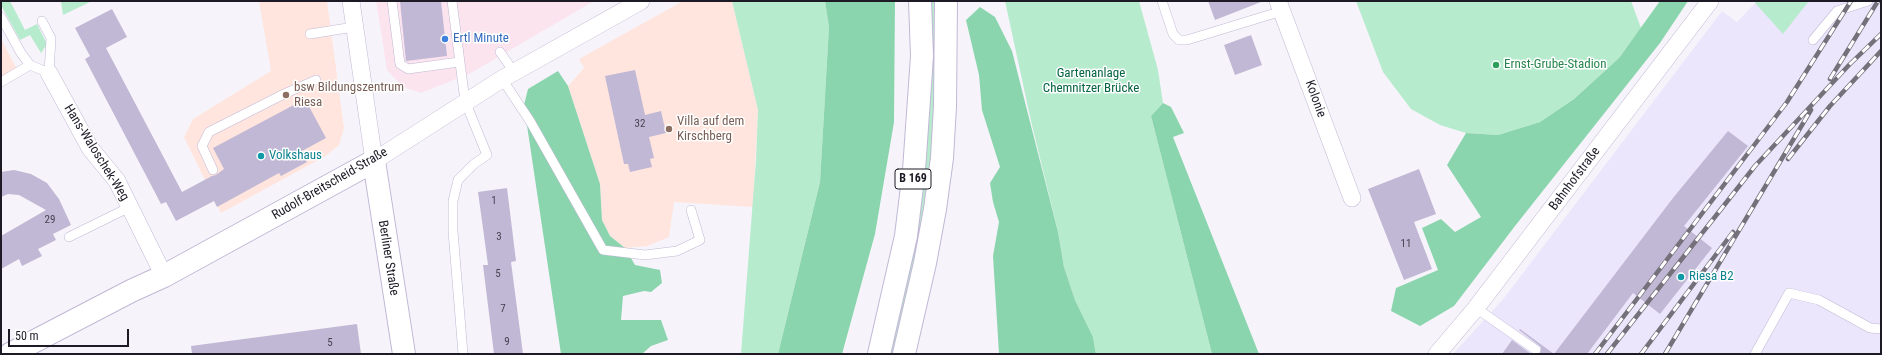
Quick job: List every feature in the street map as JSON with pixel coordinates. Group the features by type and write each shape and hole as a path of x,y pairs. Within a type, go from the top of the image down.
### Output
{"main road":[{"name":"B 169","path":"879,354 906,236 914,170 922,56 920,1"},
{"name":"B 169","path":"904,354 925,263 935,209 942,158 945,106 946,1"},
{"name":"Rudolf-Breitscheid-Straße","path":"10,354 131,291 164,276 374,161"},
{"name":"Berliner Straße","path":"374,161 404,354"}],"street":[{"path":"351,1 374,161"},
{"name":"Rudolf-Breitscheid-Straße","path":"374,161 465,101 641,1"},
{"name":"Bahnhofstraße","path":"1437,354 1476,308 1710,1"},
{"name":"Kolonie","path":"1280,6 1352,198"},
{"name":"Hans-Waloschek-Weg","path":"49,73 90,148 117,181 164,276"}],"lane":[{"path":"392,1 400,64 408,69 459,62"},
{"path":"452,1 465,101 487,155 474,164 458,180 453,201 453,230 463,354"},
{"path":"1162,1 1173,34 1179,40 1187,40 1280,6"},
{"path":"1813,40 1837,11 1868,1"},
{"path":"1,17 21,54 30,65 49,73 51,38 42,21"},
{"path":"310,34 354,27"},
{"path":"500,52 508,76 530,121 603,250 645,255 677,251 700,240 691,210"},
{"path":"1,82 30,65"},
{"path":"213,170 202,146 209,132 284,94 316,80"},
{"path":"69,238 130,207"},
{"path":"1755,354 1789,293 1819,300 1870,328 1881,329"},
{"path":"1476,308 1536,350"}],"shaded area":[{"name":"bsw Bildungszentrum Riesa","path":"259,1 327,1 344,128 339,145 324,157 221,213 184,137 193,119 271,71"},
{"path":"376,1 594,1 471,73 421,93 403,87 387,70"},
{"name":"Villa auf dem Kirschberg","path":"683,1 732,1 758,110 753,207 674,202 669,237 647,246 625,248 610,236 602,220 600,184 568,86 584,68 579,59"},
{"path":"1809,1 1881,1 1881,354 1453,354 1504,298 1722,11 1737,22 1755,3 1783,33"},
{"path":"1,39 17,69 1,78"}],"green space":[{"path":"1,1 10,1 25,30 37,24 47,44 41,53 30,35 20,40 1,5"},
{"path":"61,1 92,1 63,15"},
{"path":"732,1 825,1 829,27 820,182 778,354 741,354 756,160 758,110"},
{"path":"825,1 895,1 894,122 875,234 842,354 778,354 820,182 829,27"},
{"path":"931,1 937,1 934,139 922,233 895,354 887,354"},
{"name":"Gartenanlage Chemnitzer Brücke","path":"1005,1 1139,1 1158,70 1163,103 1151,116 1212,354 1096,354 1093,337 1075,300 1064,267 1058,232 1031,121"},
{"name":"Ernst-Grube-Stadion","path":"1356,1 1631,1 1641,28 1619,58 1574,99 1540,122 1498,135 1466,133 1440,125 1411,109 1383,72"},
{"path":"1660,1 1688,1 1660,43 1515,226 1454,306 1420,326 1391,311 1396,288 1438,270 1422,228 1441,219 1455,232 1481,217 1447,165 1466,133 1498,135 1540,122 1574,99 1619,58"},
{"path":"1757,1 1809,1 1783,34 1755,3"},
{"path":"980,7 995,17 1012,51 1058,232 1064,267 1075,300 1093,337 1096,354 999,354 993,256 999,222 993,202 990,183 1000,167 982,110 979,75 966,20"},
{"path":"558,71 568,86 600,184 602,220 610,236 625,248 635,265 660,270 662,283 651,292 644,291 623,296 621,320 661,320 668,340 651,346 642,354 561,354 524,105 528,89"},
{"path":"1163,103 1171,107 1184,133 1173,137 1259,354 1212,354 1151,116"}],"building":[{"path":"400,1 441,1 447,56 406,61"},
{"path":"1208,1 1260,1 1261,2 1215,20"},
{"path":"112,9 127,37 106,48 182,192 216,175 224,169 213,148 305,99 326,138 302,151 307,162 281,176 279,173 217,207 214,201 176,221 166,202 161,204 85,59 90,56 75,28"},
{"path":"1251,35 1262,65 1235,75 1224,45"},
{"path":"635,70 645,115 661,111 666,133 649,137 654,158 650,159 652,167 630,172 628,164 624,164 605,76"},
{"path":"1728,131 1748,146 1684,226 1712,248 1660,314 1633,293 1587,354 1554,354 1673,198"},
{"path":"1419,169 1436,214 1414,222 1432,269 1404,280 1368,189"},
{"path":"14,170 31,174 47,183 59,199 71,225 53,234 56,240 38,249 42,256 22,266 19,259 1,269 1,236 46,210 19,195 8,194 1,197 1,172"},
{"path":"507,188 516,261 511,262 523,354 494,354 483,265 488,265 478,192"},
{"path":"357,324 361,354 192,354 191,346"},
{"path":"1520,329 1554,354 1540,354 1541,347 1519,330"},
{"path":"1512,340 1531,354 1502,354"}],"railway":[{"path":"1595,354 1787,102 1851,1"},
{"path":"1830,79 1878,1"},
{"path":"1607,354 1755,166 1849,65 1881,34"},
{"path":"1788,159 1830,106 1881,51"},
{"path":"1665,354 1811,110"},
{"path":"1641,354 1733,232"}],"place":[{"name":"Ertl Minute","path":"445,39"},
{"name":"Ernst-Grube-Stadion","path":"1496,65"},
{"name":"bsw Bildungszentrum Riesa","path":"286,95"},
{"name":"Villa auf dem Kirschberg","path":"669,129"},
{"name":"Volkshaus","path":"261,156"},
{"name":"Riesa B2","path":"1681,277"}]}
